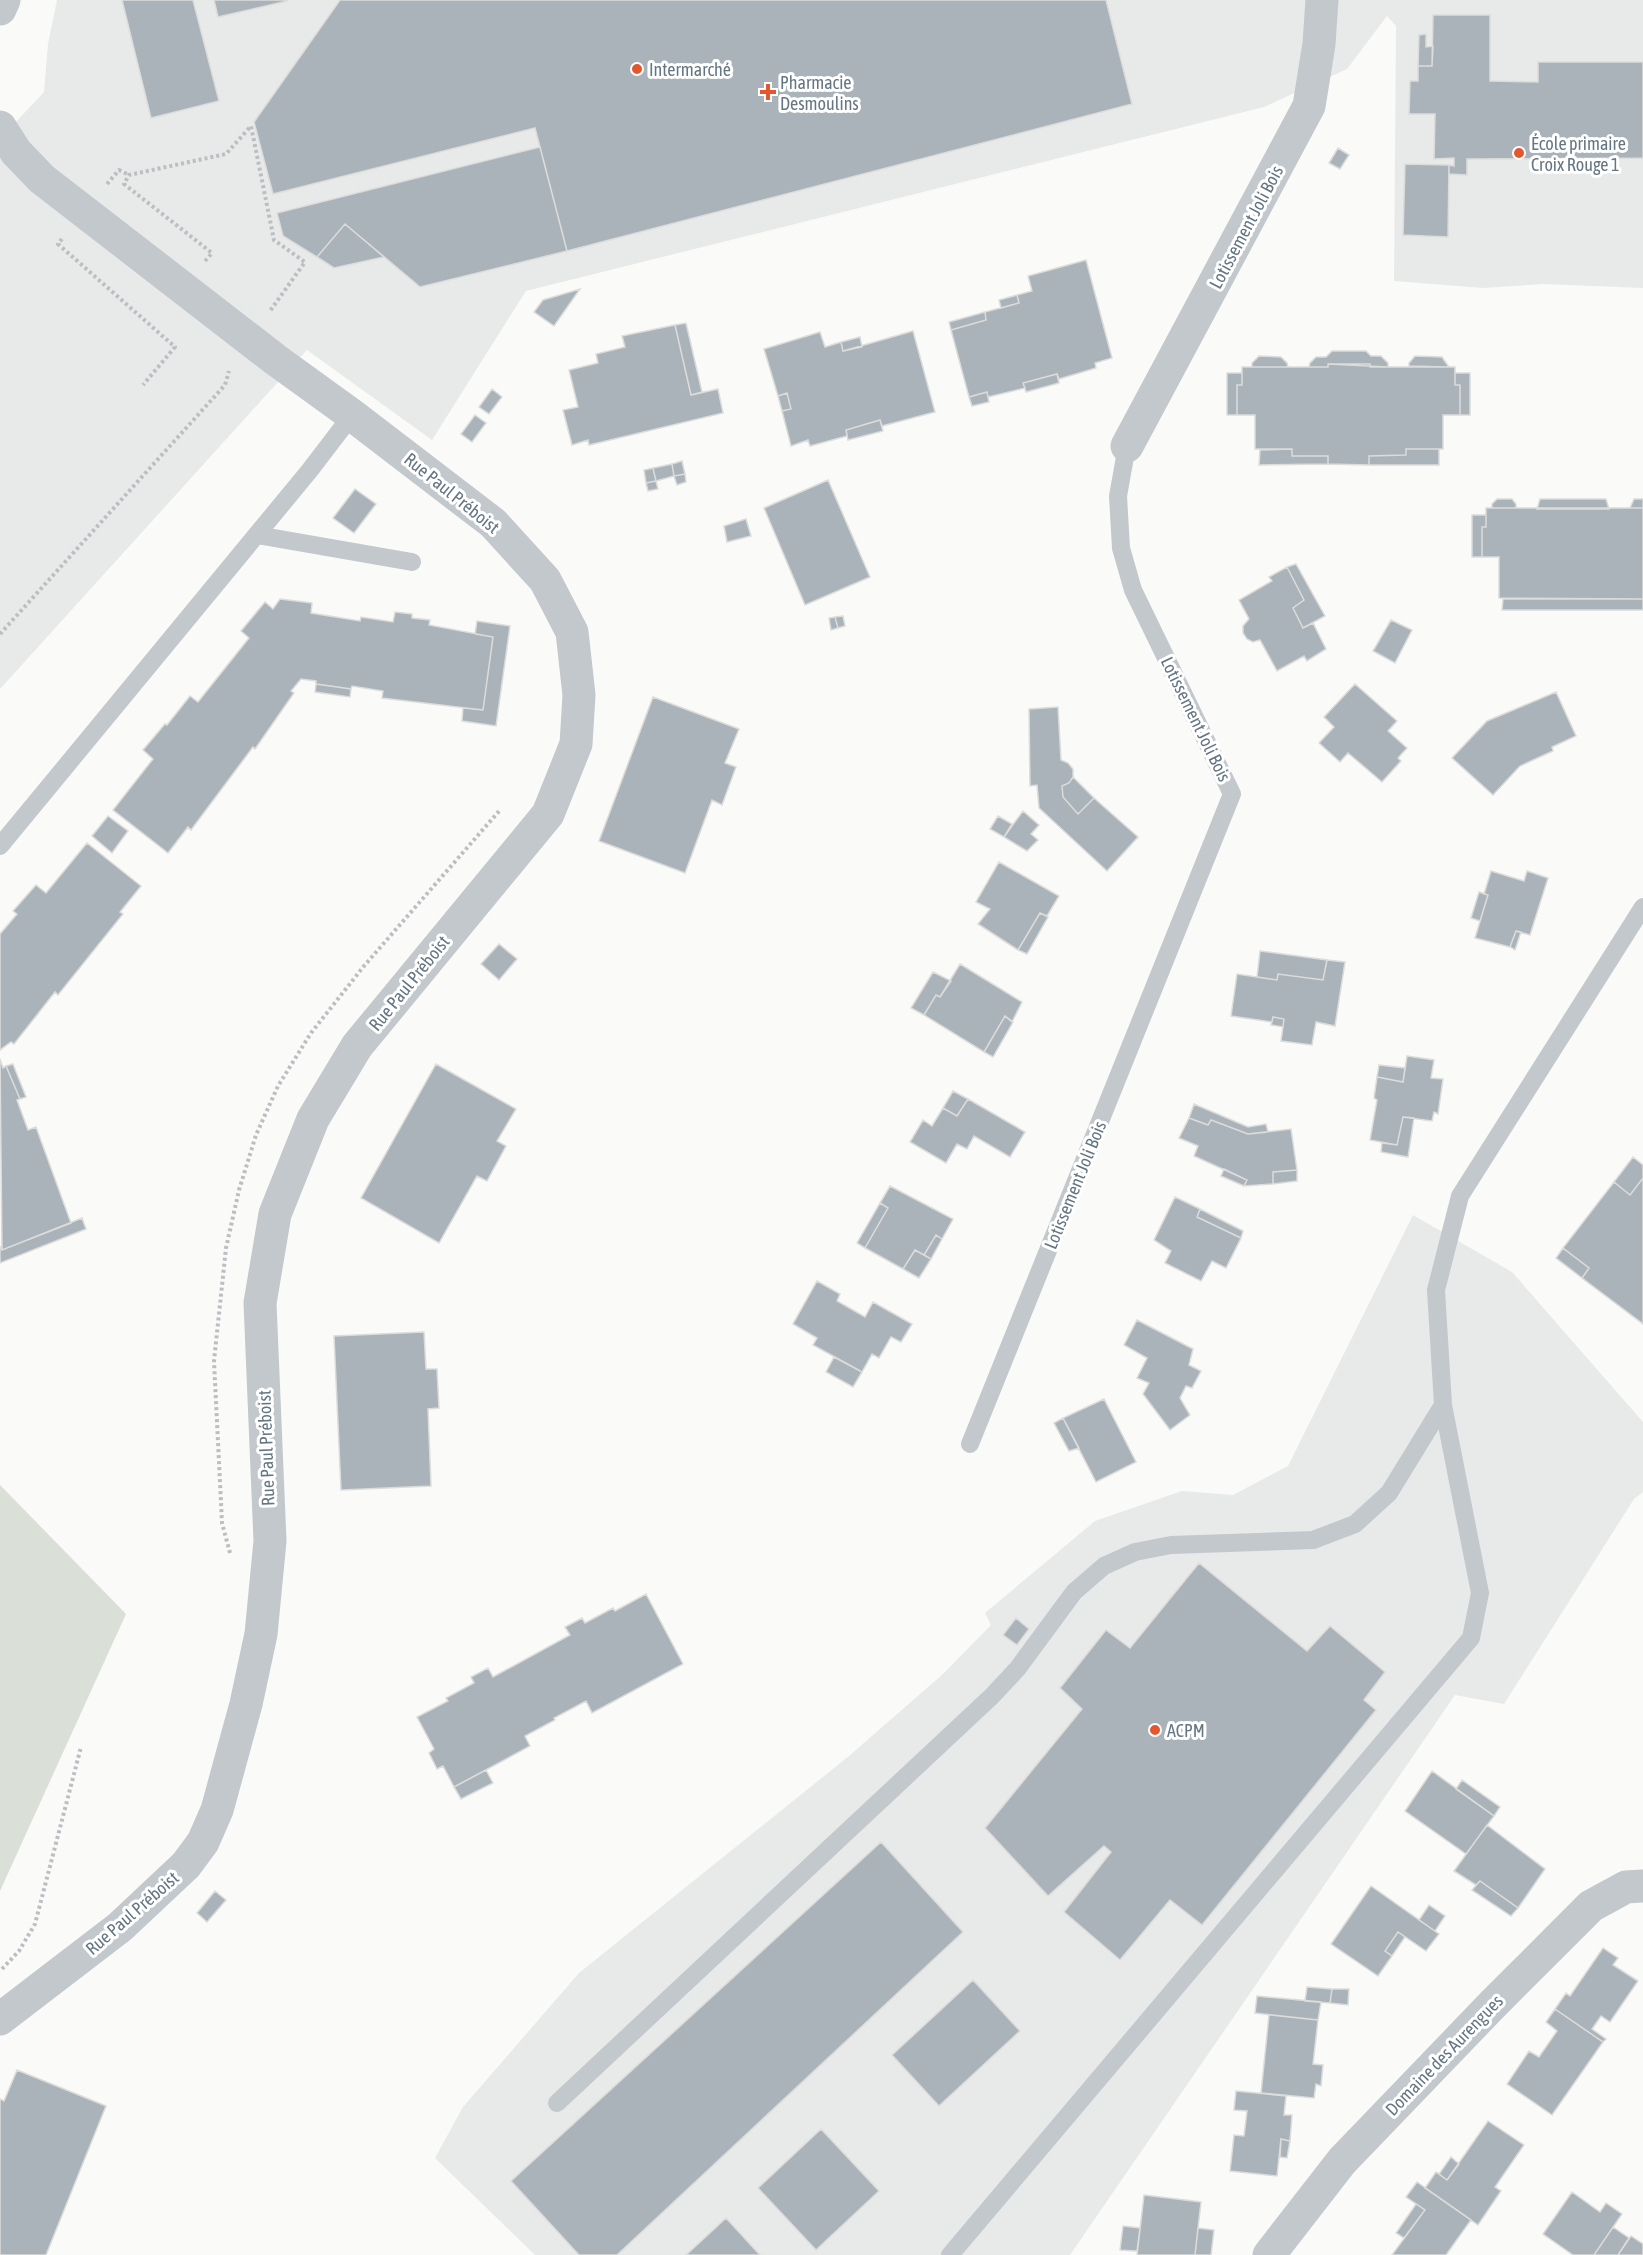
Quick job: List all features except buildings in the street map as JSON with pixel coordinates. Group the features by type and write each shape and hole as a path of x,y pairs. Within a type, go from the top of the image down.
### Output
{"street":[{"path":"0,9 4,0"},
{"name":"Lotissement Joli Bois","path":"1127,446 1309,106 1319,44 1322,0"},
{"name":"Rue Paul Préboist","path":"0,127 16,152 42,179 276,360 493,523 545,580 572,632 579,695 576,744 548,814 357,1046 313,1119 275,1214 260,1303 270,1541 261,1634 246,1704 220,1799 203,1842 186,1865 120,1927 0,2019"},
{"name":"Domaine des Aurengues","path":"1269,2255 1342,2161 1582,1914 1591,1906 1626,1887 1643,1886"}],"lane":[{"path":"0,846 257,535 352,415"},
{"name":"Lotissement Joli Bois","path":"970,1444 1232,794 1133,590 1121,548 1118,496 1127,446"},
{"path":"257,535 412,562"},
{"path":"950,2255 1471,1638 1480,1593 1443,1405 1436,1290 1460,1196 1643,907"},
{"path":"557,2103 992,1696 1018,1668 1074,1592 1104,1566 1135,1552 1171,1545 1313,1540 1355,1524 1389,1493 1443,1405"}],"path":[{"path":"107,184 118,170 129,175"},
{"path":"0,1971 19,1951 35,1924 81,1747"}],"shaded area":[{"path":"57,0 1643,0 1643,288 1543,284 1483,288 1394,281 1396,26 1387,16 1347,69 1264,107 526,291 432,440 307,350 0,689 0,139 44,92 48,44"},
{"name":"ACPM","path":"1413,1215 1512,1272 1643,1422 1643,1492 1634,1499 1504,1704 1455,1695 1070,2255 535,2255 435,2158 463,2107 579,1973 849,1756 943,1674 991,1625 985,1613 1095,1521 1182,1491 1233,1495 1288,1466"},
{"path":"0,1485 126,1614 0,1891"}],"place":[{"name":"Intermarché","path":"637,69"},
{"name":"Pharmacie Desmoulins","path":"768,92"},
{"name":"École primaire Croix Rouge 1","path":"1519,153"},
{"name":"ACPM","path":"1155,1730"}]}
